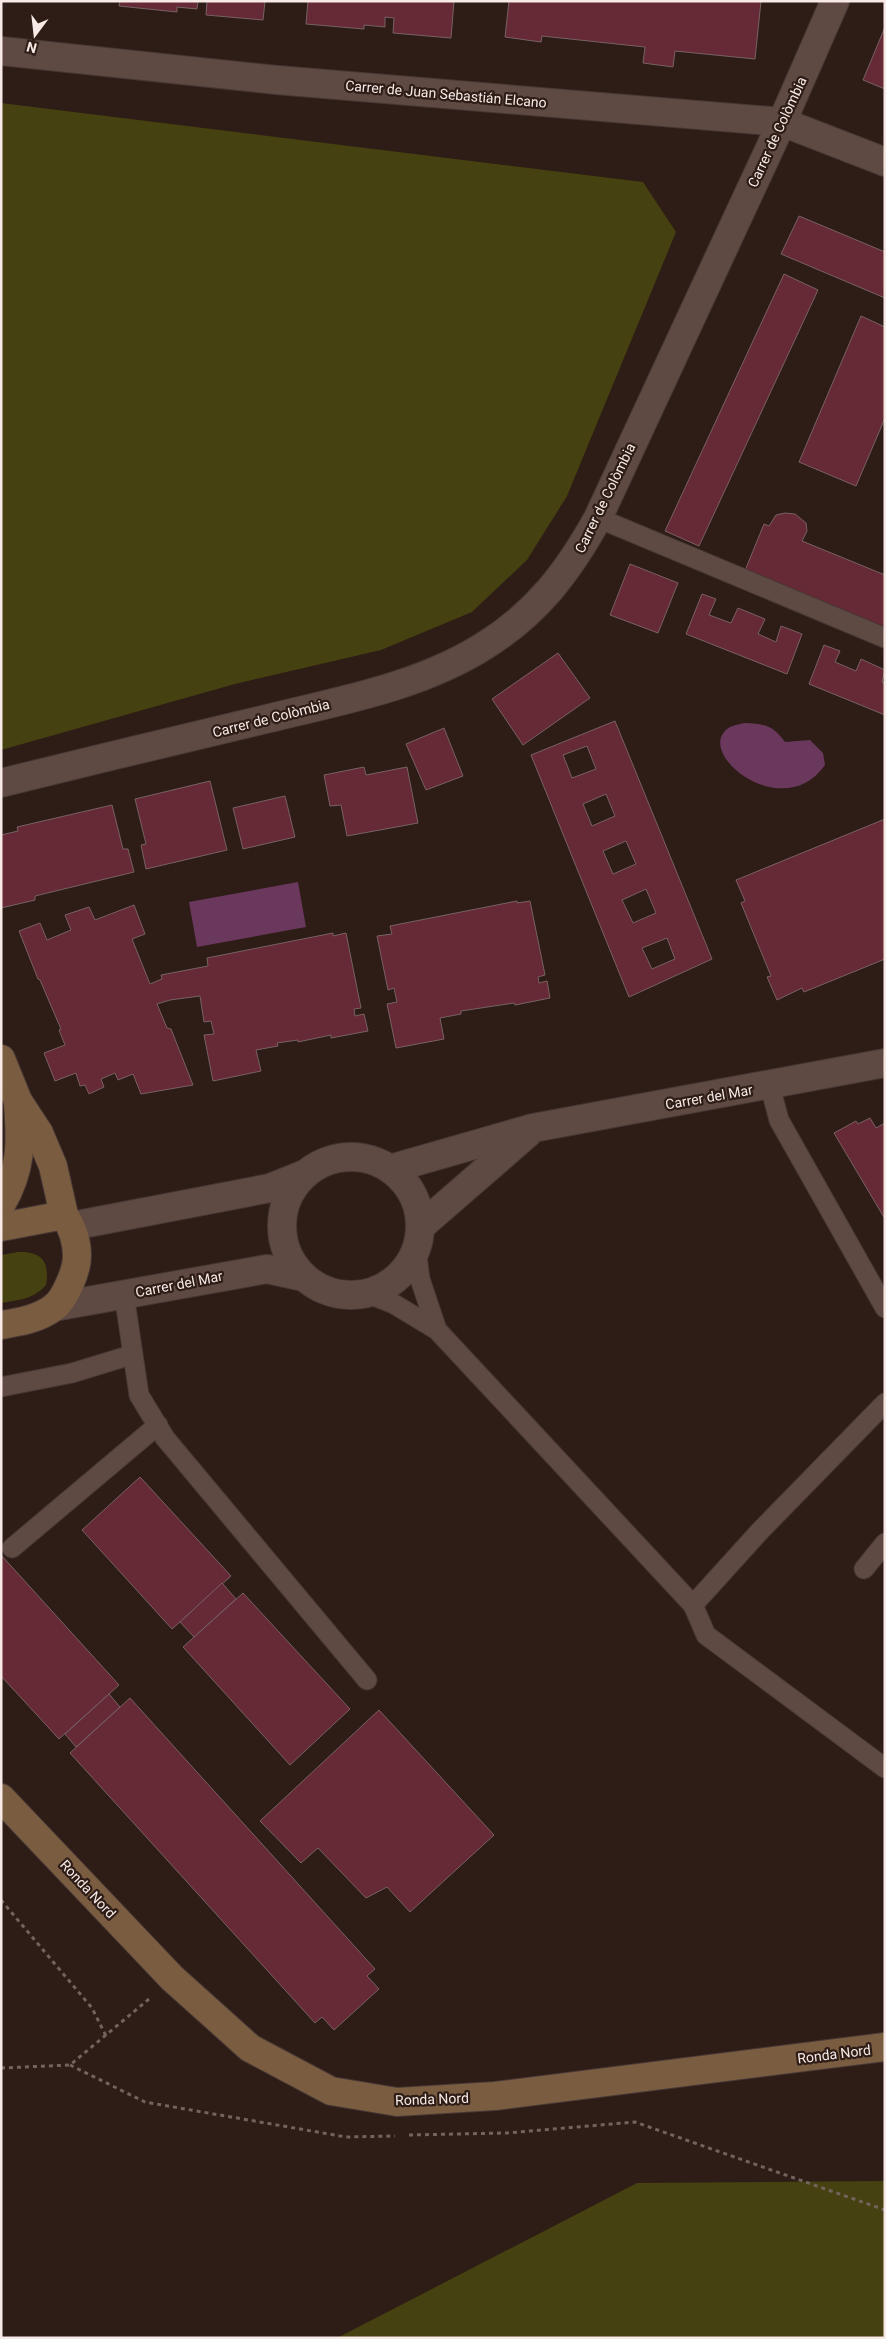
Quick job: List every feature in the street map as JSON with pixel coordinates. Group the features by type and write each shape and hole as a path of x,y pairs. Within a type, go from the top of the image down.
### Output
{"main road":[{"path":"1,1059 18,1101 39,1133 54,1166 77,1256 69,1287 54,1307 28,1320 1,1325"},
{"path":"1,1206 19,1165 18,1101"},
{"path":"1,1227 68,1221"},
{"name":"Ronda Nord","path":"1,1798 172,1978 250,2048 332,2091 397,2102 495,2096 885,2047"}],"street":[{"name":"Carrer de Colòmbia","path":"1,783 367,694 437,671 483,647 536,606 574,560 598,518 782,122 835,1"},
{"name":"Carrer de Juan Sebastián Elcano","path":"1,51 277,80 782,122 885,162"},
{"name":"Carrer del Mar","path":"390,1169 533,1128 770,1086 885,1063"},
{"path":"418,1238 533,1128"},
{"path":"68,1221 270,1188 305,1174 325,1162 347,1157 370,1160 390,1169 406,1185 417,1205 418,1238 406,1269 389,1284 368,1294 346,1296 323,1290 304,1277 289,1259 282,1237 282,1214 290,1192 305,1174"},
{"name":"Carrer del Mar","path":"54,1307 267,1269 304,1277"}],"lane":[{"path":"598,518 885,638"},
{"path":"770,1086 779,1120 885,1308"},
{"path":"418,1238 420,1279 437,1330"},
{"path":"124,1294 139,1395 171,1446 367,1680"},
{"path":"368,1294 394,1304 437,1330 693,1605 706,1634 885,1768"},
{"path":"1,1387 72,1373 132,1355"},
{"path":"693,1605 760,1531 885,1403"},
{"path":"12,1548 158,1425"},
{"path":"864,1570 885,1543"}],"path":[{"path":"1,1900 92,2008 106,2036"},
{"path":"70,2065 172,1978"},
{"path":"1,2068 70,2065 145,2102 346,2137 507,2133 635,2122 885,2210"}],"shaded area":[{"path":"1,103 643,182 676,232 567,496 527,560 472,612 381,650 235,684 1,750"},
{"path":"745,723 768,726 785,742 810,740 823,753 825,765 807,782 787,788 766,786 747,778 731,766 722,752 721,738 730,727"},
{"path":"298,882 306,927 197,947 189,902"},
{"path":"18,1252 33,1254 42,1260 47,1270 46,1285 31,1296 1,1303 1,1255"},
{"path":"885,2181 885,2338 337,2338 637,2183"}],"building":[{"path":"120,1 198,1 197,9 177,7 177,12 119,6"},
{"path":"207,1 265,1 263,20 206,15"},
{"path":"308,1 454,1 451,38 393,33 394,18 385,17 385,27 364,25 364,29 306,24"},
{"path":"509,1 761,1 755,59 675,51 673,67 643,63 645,47 542,36 541,42 505,37"},
{"path":"885,27 885,89 863,80"},
{"path":"799,216 885,252 885,298 781,254"},
{"path":"784,274 818,290 699,546 665,531"},
{"path":"861,316 885,327 885,418 856,486 799,462"},
{"path":"785,513 795,514 806,523 807,531 802,541 885,575 885,632 744,573 764,524 769,526 776,515"},
{"path":"630,564 678,583 658,633 610,615"},
{"path":"702,594 716,599 709,615 731,623 738,608 765,619 758,634 776,642 781,626 802,634 787,674 686,634"},
{"path":"824,645 840,651 835,662 856,671 861,659 885,670 882,682 885,683 885,715 809,684"},
{"path":"558,653 590,698 523,745 492,699"},
{"path":"615,721 712,959 629,997 531,755","holes":["587,746 596,769 572,778 563,755","606,794 615,816 592,826 583,804","626,841 636,864 613,874 603,851","646,889 656,913 633,923 622,900","667,938 675,959 652,969 642,948"]},
{"path":"444,728 463,776 426,790 406,744"},
{"path":"364,767 366,775 407,767 418,823 347,836 341,805 330,806 324,775"},
{"path":"210,781 227,850 146,869 141,845 146,844 135,799"},
{"path":"285,796 295,837 243,849 233,808"},
{"path":"112,805 123,849 128,849 134,872 35,896 35,900 1,908 1,835 18,831 17,827"},
{"path":"885,819 885,959 804,992 802,988 777,1000 767,977 771,976 741,903 745,901 736,880"},
{"path":"517,901 517,903 530,901 545,975 538,977 539,983 547,981 550,998 515,1005 514,1003 461,1011 461,1014 440,1018 444,1039 396,1048 387,1004 397,1002 394,988 388,990 377,936 392,934 390,926"},
{"path":"134,905 145,934 132,939 150,984 162,979 161,975 208,966 207,958 333,933 333,936 346,933 361,1008 354,1009 355,1016 364,1014 368,1031 331,1038 331,1035 298,1042 298,1040 277,1043 278,1046 256,1050 261,1071 213,1081 204,1035 214,1034 211,1021 204,1022 200,996 170,1000 157,1004 167,1028 171,1029 193,1085 141,1094 133,1074 118,1080 115,1073 101,1079 104,1087 89,1094 85,1085 80,1086 76,1073 55,1081 44,1053 65,1045 59,1030 61,1029 19,931 40,923 47,940 71,930 65,915 89,907 95,920"},
{"path":"870,1118 876,1128 885,1123 885,1219 834,1133 856,1121 858,1124"},
{"path":"140,1477 231,1576 172,1629 82,1530"},
{"path":"1,1555 119,1685 59,1739 1,1676"},
{"path":"222,1583 236,1599 194,1637 180,1622"},
{"path":"243,1593 350,1709 290,1765 183,1647"},
{"path":"109,1694 120,1707 76,1747 65,1734"},
{"path":"130,1698 375,1969 367,1976 379,1989 334,2030 322,2017 315,2023 70,1753"},
{"path":"379,1710 494,1835 410,1912 387,1887 366,1898 318,1848 301,1863 260,1821"}]}
